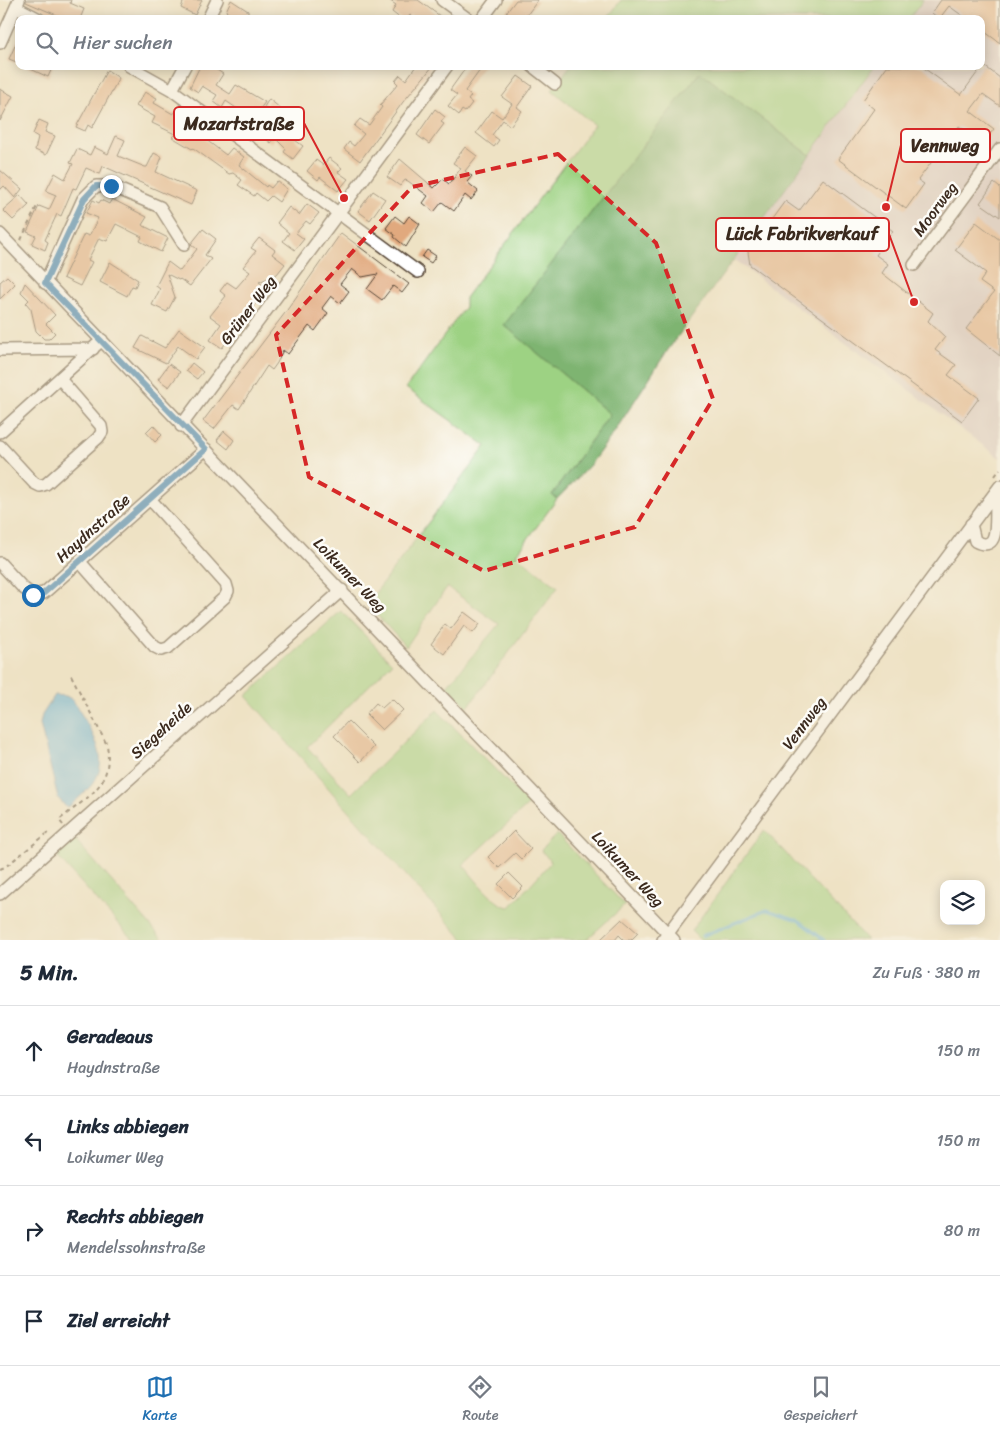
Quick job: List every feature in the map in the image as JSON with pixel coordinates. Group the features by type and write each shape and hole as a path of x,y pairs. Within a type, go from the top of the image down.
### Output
{"street":[{"path":"210,15 217,0"},
{"path":"442,0 463,15"},
{"path":"485,15 496,0"},
{"path":"0,43 18,3 34,15"},
{"path":"136,70 172,90 418,272"},
{"path":"172,90 182,70"},
{"name":"Grüner Weg","path":"181,426 340,214 444,70"},
{"path":"537,70 555,84"},
{"name":"Moorweg","path":"914,265 1000,149"},
{"path":"45,283 84,199 96,186 111,186 160,207 184,245"},
{"name":"Loikumer Weg","path":"0,234 45,283 102,340 181,426 206,449 342,590 668,938"},
{"path":"0,432 102,340"},
{"path":"0,350 92,349"},
{"path":"0,446 34,483 40,486 46,484 98,438 102,432 101,426 60,379"},
{"name":"Haydnstraße","path":"0,563 23,588 33,595 44,593 206,449"},
{"name":"Vennweg","path":"668,938 971,524 1000,488"},
{"name":"Vennweg","path":"971,524 975,541 981,544 992,541 997,534 999,526 996,510 1000,488"},
{"path":"80,562 155,647 161,650 168,648 225,597 228,590 226,584 150,499"},
{"name":"Siegeheide","path":"0,894 342,590"}],"path":[{"path":"16,251 37,206"},
{"path":"66,836 59,820 102,784 108,771 109,758 107,745 71,674"},
{"path":"0,869 6,867 49,832 66,836"}],"highlighted area":[{"path":"558,154 656,243 713,399 635,527 484,571 309,477 276,335 412,187"}],"shaded area":[{"path":"923,0 1000,0 1000,458 733,259 872,70 985,70 985,15 912,15"}],"green space":[{"path":"621,0 923,0 912,15 610,15"},
{"path":"567,70 871,70 810,155 700,72 505,325 610,414 552,495 557,499 516,555 558,587 468,707 447,686 499,624 447,587 406,647 367,604 486,446 406,388 465,307 465,298 594,125 552,90"},
{"path":"700,72 810,155 665,354 613,434 589,466 557,499 552,495 610,414 504,325"},
{"path":"341,611 392,663 307,747 351,794 437,710 529,804 463,865 491,897 504,906 510,907 551,862 541,850 557,834 625,905 586,940 464,940 246,696"},
{"path":"764,830 867,940 700,940 691,931"},
{"path":"73,837 163,940 133,940 54,853"}],"water":[{"path":"55,695 66,696 73,700 95,739 100,760 99,770 93,784 70,806 66,807 58,798 40,724 42,715"}],"building":[{"path":"26,0 71,0 70,3 84,9 82,15 57,15 26,2"},
{"path":"184,0 202,0 195,15 181,8"},
{"path":"231,0 248,11 248,15 228,15 226,11"},
{"path":"389,0 418,0 439,15 396,15 392,12 396,5"},
{"path":"516,0 538,0 527,15 509,15 506,13"},
{"path":"941,0 1000,0 1000,43 985,32 985,15 961,15 949,6 942,15 934,15 932,13"},
{"path":"15,46 15,61 9,59"},
{"path":"985,67 1000,78 1000,106 983,94 970,111 994,129 983,143 959,126 918,180 924,184 906,209 838,159 874,109 863,100 884,70 927,70 961,95 979,70 985,70"},
{"path":"33,70 51,70 48,77"},
{"path":"107,70 119,78 92,128 88,125 85,131 76,127"},
{"path":"198,70 217,70 223,74 216,85 230,94 236,85 265,102 248,126 238,118 242,112 226,101 222,108 213,101 217,95 202,86 198,92 190,87"},
{"path":"413,70 430,70 403,102 360,161 344,149 349,142 354,146 364,134 354,126 360,119 369,125 382,107 380,105 398,84 395,81 400,75 406,80"},
{"path":"464,70 480,70 465,91 471,96 468,100 472,103 465,112 462,110 459,115 448,106 457,95 450,90"},
{"path":"518,76 532,86 517,107 522,111 510,126 503,120 492,135 499,140 494,147 476,133 492,111 502,118 512,104 502,97"},
{"path":"0,89 13,96 0,121"},
{"path":"145,92 157,98 154,103 173,114 177,111 188,118 184,123 226,155 232,148 244,157 239,165 266,187 267,185 271,188 277,181 287,189 279,202 271,196 266,201 256,193 254,196 238,185 242,180 233,173 229,174 193,148 172,137 175,134 152,123 155,117 136,106"},
{"path":"269,99 280,108 275,115 264,107"},
{"path":"435,109 445,117 441,122 444,124 429,144 417,135"},
{"path":"277,115 301,132 295,140 303,146 293,159 284,152 286,149 275,138 271,143 261,135"},
{"path":"39,120 48,124 45,132 55,136 46,155 35,150 38,137 33,134"},
{"path":"116,136 125,140 118,156 145,167 147,167 154,153 162,157 156,172 197,191 191,205 103,166 100,174 86,168 76,189 73,188 61,216 57,214 45,240 48,242 45,250 32,244 36,236 27,232 39,206 49,210 56,195 46,191 55,173 65,179 73,164 70,163 77,149 90,155 94,147 108,154"},
{"path":"465,147 477,156 465,171 472,176 467,182 478,191 471,200 465,195 454,211 442,202 434,212 423,203 428,196 408,181 405,180 400,186 387,177 400,159 434,188 443,179 449,184 461,168 453,163"},
{"path":"329,158 342,168 338,172 348,179 338,191 320,177 318,180 307,171 316,160 323,165"},
{"path":"0,170 22,189 15,198 4,186 0,190"},
{"path":"823,179 893,231 876,255 888,264 882,273 933,313 928,321 945,337 935,350 956,365 948,375 979,398 962,421 750,265 748,252 785,201 799,211"},
{"path":"994,183 1000,188 1000,217 980,203"},
{"path":"373,191 385,199 370,220 358,211"},
{"path":"20,195 29,205 13,220 3,210"},
{"path":"112,199 147,217 142,225 168,238 161,252 140,241 142,237 116,224 107,241 99,238 88,260 92,262 80,286 63,278 84,234 89,236 98,218 86,213 93,200 99,203 101,200 109,204"},
{"path":"307,204 319,213 310,224 306,221 296,233 304,239 295,250 283,241 289,233 277,223 289,207 299,215"},
{"path":"395,216 404,223 409,216 420,224 406,247 386,228"},
{"path":"976,222 1000,240 1000,356 966,329 994,292 980,282 986,273 955,250"},
{"path":"203,229 216,239 205,255 211,259 190,286 180,279 167,274 175,297 167,312 152,305 160,289 156,286 168,262 180,271 197,249 191,244"},
{"path":"341,233 409,284 402,293 393,286 382,300 367,289 378,274 362,277 352,269 340,284 349,291 340,303 331,296 322,308 328,313 315,331 309,326 288,354 283,350 272,370 267,366 239,409 233,405 214,429 203,421 285,313"},
{"path":"259,238 275,250 272,254 285,264 277,274 259,282 267,288 222,348 210,340 221,324 210,316 226,296 220,291 227,282 236,288 250,272 243,267 256,251 251,248"},
{"path":"427,250 436,256 431,263 422,257"},
{"path":"110,262 138,280 135,287 132,286 127,296 100,282"},
{"path":"7,276 15,284 0,299 0,282"},
{"path":"25,283 55,315 46,324 55,333 49,339 44,339 36,331 31,309 26,303 29,300 21,292"},
{"path":"179,329 205,347 196,359 178,346 166,363 135,348 142,336 165,348"},
{"path":"192,363 203,372 197,379 186,371"},
{"path":"169,364 180,372 169,387 158,379"},
{"path":"153,425 162,435 155,442 146,432"},
{"path":"224,431 234,440 228,449 217,440"},
{"path":"464,612 480,624 473,633 464,626 444,654 431,644 445,624 451,629"},
{"path":"392,699 403,710 382,730 366,714 376,703 382,708"},
{"path":"348,721 374,747 360,762 334,736"},
{"path":"514,831 531,849 521,859 515,853 499,868 488,857"},
{"path":"509,873 523,887 512,898 498,884"},
{"path":"622,919 638,933 631,940 624,940 619,935 615,940 600,940"}],"waterway":[{"path":"702,936 767,910 798,920 824,940"}],"place":[{"name":"Mozartstraße","path":"344,198"},
{"name":"Vennweg","path":"886,207"},
{"name":"Lück Fabrikverkauf","path":"914,302"}],"route":[{"path":"33,595 44,593 206,449 181,426 112,350 45,283 84,199 96,186 111,186"}]}
